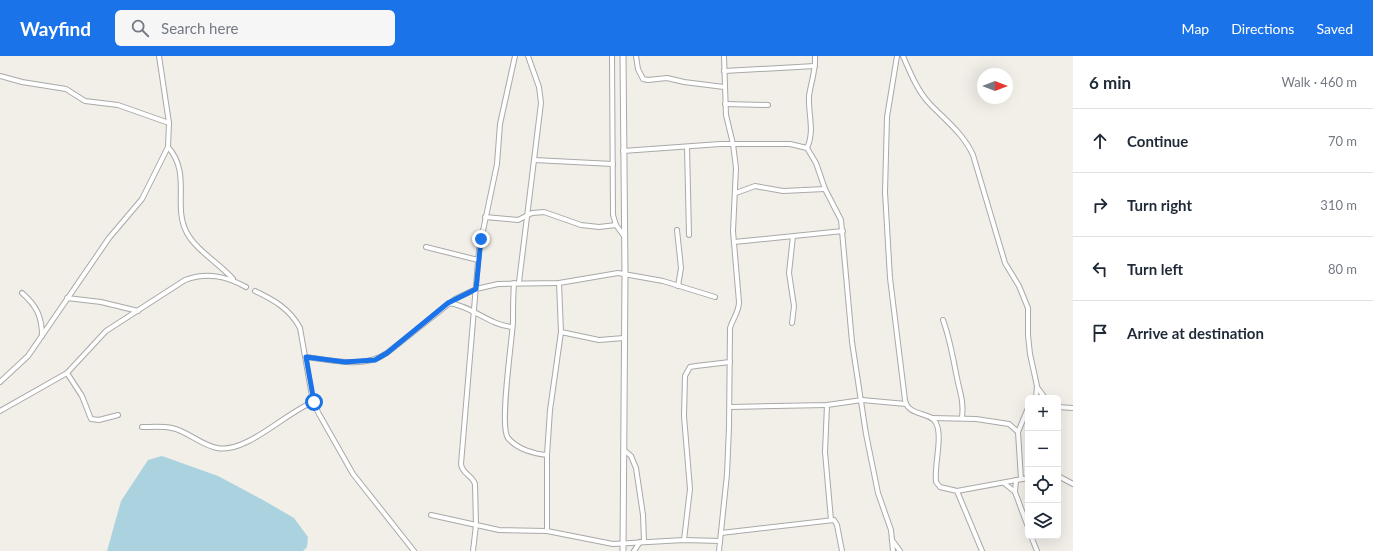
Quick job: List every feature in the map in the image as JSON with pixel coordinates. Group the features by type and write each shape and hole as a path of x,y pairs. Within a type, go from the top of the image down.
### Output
{"street":[{"path":"0,382 20,365 42,337 67,298 112,234 142,199 168,147 169,123 159,56"},
{"path":"473,551 476,525 475,484 473,478 463,471 460,464 475,312 478,260 485,217 497,164 500,124 515,56"},
{"path":"519,282 534,160 540,95 528,56"},
{"path":"612,56 613,215 616,225 624,236"},
{"path":"623,56 625,274 623,551"},
{"path":"636,56 638,69 643,79 648,80 667,78 684,82 724,86"},
{"path":"719,551 727,474 730,407 730,328 739,308 734,242 736,168 725,104 724,56"},
{"path":"815,56 815,66 809,95 811,132 808,148 816,163 825,188 837,211 843,231 849,319 865,427 878,493 891,530 893,551"},
{"path":"897,56 887,117 885,192 890,278 906,404"},
{"path":"903,56 922,93 968,143 973,155 1005,263 1019,286 1028,308 1028,335 1030,354 1037,386 1036,395"},
{"path":"724,71 815,66"},
{"path":"0,76 22,82 66,89 85,101 118,105 169,123"},
{"path":"725,104 768,106"},
{"path":"623,151 733,144 790,144 808,148"},
{"path":"168,147 177,158 179,167 182,183 182,216 186,232 192,241 222,267 234,280"},
{"path":"687,147 689,235"},
{"path":"534,160 613,164"},
{"path":"736,192 755,186 783,191 825,188"},
{"path":"485,217 518,220 526,216 544,212 590,226 616,225"},
{"path":"677,230 681,268 678,286"},
{"path":"734,242 843,231"},
{"path":"792,323 794,306 789,273 793,236"},
{"path":"426,247 478,260"},
{"path":"306,357 345,362 375,360 387,353 448,303 476,289 498,284 519,282 559,283 608,274 625,274 678,286 715,297"},
{"path":"0,411 67,373 106,331 185,280 194,276 217,276 234,280 246,287"},
{"path":"514,283 512,327 506,386 507,435 509,439 530,452 547,455"},
{"path":"546,531 547,455 550,410 560,332 559,283"},
{"path":"255,291 277,303 290,313 300,328 314,402 319,414 353,474 414,551"},
{"path":"22,293 35,305 39,311 42,337"},
{"path":"67,298 101,302 138,311"},
{"path":"448,303 462,306 499,325 512,327"},
{"path":"943,320 951,345 957,378 963,399 962,418"},
{"path":"560,332 599,340 624,338"},
{"path":"684,540 690,489 684,416 684,376 690,367 730,362"},
{"path":"67,373 82,396 90,419 99,420 118,414"},
{"path":"1037,386 1043,395"},
{"path":"730,407 827,405 862,400 906,404 914,411 932,418 962,418 1009,424 1018,432"},
{"path":"142,427 173,428 198,441 217,448 234,448 251,441 288,415 314,402"},
{"path":"827,405 825,452 830,520"},
{"path":"1061,407 1073,408"},
{"path":"1021,479 1018,432 1025,415"},
{"path":"932,418 937,424 938,430 936,482 940,487 957,491 1025,478"},
{"path":"624,450 631,456 636,468 637,488 642,509 642,541 634,551"},
{"path":"1061,478 1073,484"},
{"path":"1016,480 1015,492 1025,519"},
{"path":"1004,483 1015,492"},
{"path":"957,491 982,551"},
{"path":"431,515 499,530 546,531 607,543 623,544 642,541 684,540 720,541"},
{"path":"721,533 830,520 835,521 837,525 842,551"},
{"path":"1033,539 1037,551"},
{"path":"892,540 900,551"}],"water":[{"path":"162,456 218,476 294,518 308,537 307,547 303,551 107,551 121,501 148,460"}],"route":[{"path":"314,402 306,357 345,362 375,360 382,357 441,308 455,299 476,289 481,239"}]}
